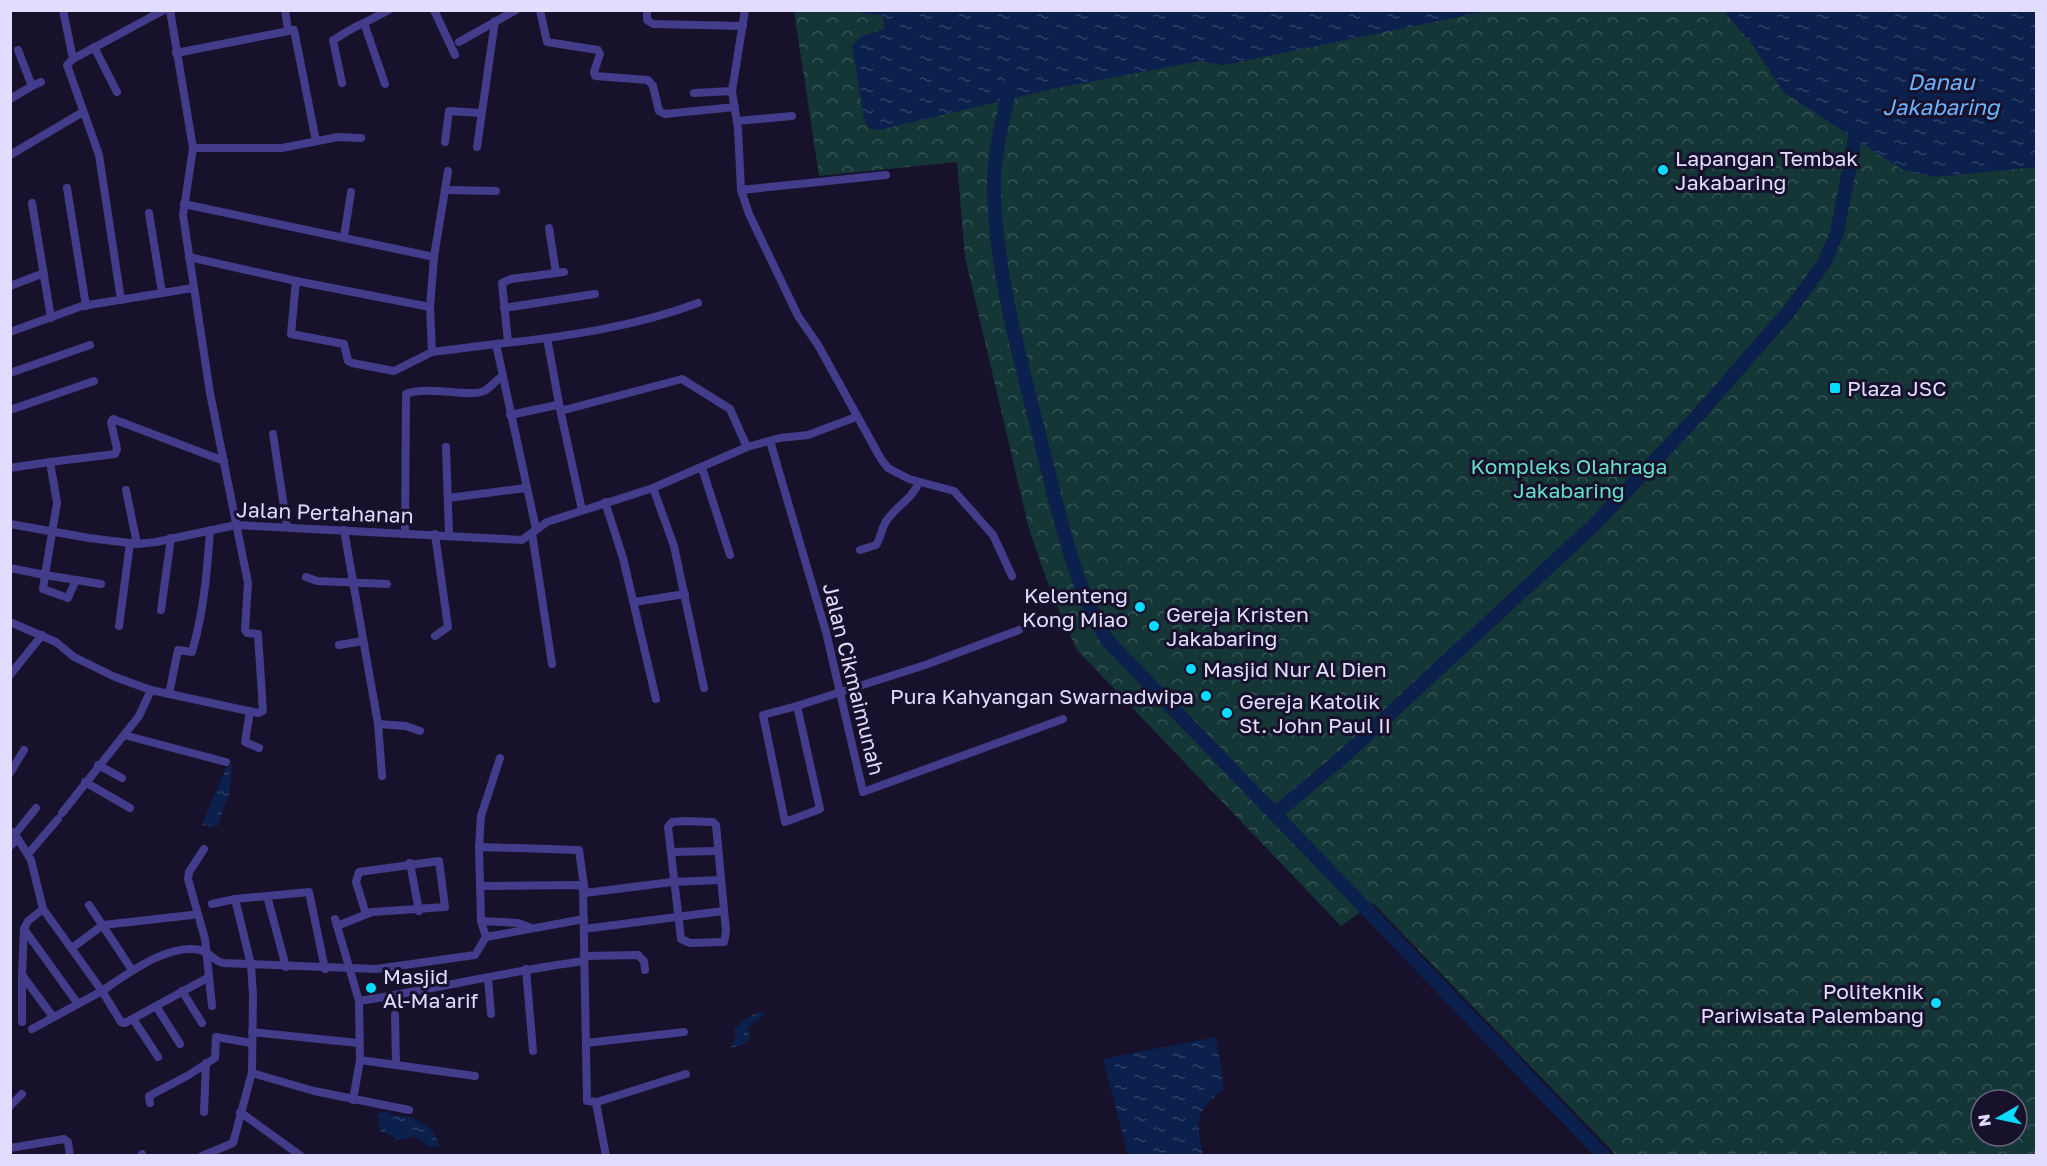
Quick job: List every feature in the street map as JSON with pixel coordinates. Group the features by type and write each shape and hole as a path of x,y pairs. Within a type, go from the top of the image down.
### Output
{"street":[{"path":"63,10 73,59"},
{"path":"121,300 100,160 67,65 94,47 164,10"},
{"path":"10,622 56,642 74,657 115,677 151,690 260,713 263,711 258,634 247,633 245,630 248,583 193,288 184,204 193,148 170,10"},
{"path":"285,10 288,30"},
{"path":"342,83 333,40 347,29 389,10"},
{"path":"434,10 455,55"},
{"path":"459,42 516,10"},
{"path":"540,10 547,42 598,50 600,54 594,72 596,76 648,80 653,86 659,111 665,114 735,107"},
{"path":"647,10 647,20 653,24 743,26"},
{"path":"745,10 732,91 737,121 741,190 749,214 798,316 818,345 856,417 888,468 919,482 954,490 993,535 1012,576"},
{"path":"477,147 480,113 495,21"},
{"path":"364,23 385,84"},
{"path":"176,53 250,40 288,30 295,32 302,80 310,103 316,141"},
{"path":"94,47 117,92"},
{"path":"18,50 32,86"},
{"path":"10,99 41,82"},
{"path":"694,93 732,91"},
{"path":"445,142 449,111 480,113"},
{"path":"10,155 83,112"},
{"path":"737,121 792,116"},
{"path":"193,148 282,148 344,136 361,138"},
{"path":"432,352 430,307 434,257 448,171"},
{"path":"741,190 886,175"},
{"path":"67,188 86,306"},
{"path":"446,190 496,191"},
{"path":"344,237 351,192"},
{"path":"32,203 51,318"},
{"path":"184,204 434,257"},
{"path":"149,213 162,293"},
{"path":"508,342 501,285 504,282 560,272 549,228"},
{"path":"189,257 430,307"},
{"path":"10,286 44,273"},
{"path":"296,281 290,329 293,335 344,344 349,362 388,370 396,370 432,352 547,338 662,317 698,303"},
{"path":"10,332 86,306 193,288"},
{"path":"504,308 595,294"},
{"path":"547,338 559,407 582,510"},
{"path":"496,344 534,531 552,664"},
{"path":"10,373 90,345"},
{"path":"405,533 406,394 435,390 476,393 485,391 502,376"},
{"path":"510,415 559,407 564,410 682,379 730,409 747,447"},
{"path":"10,410 94,381"},
{"name":"Jalan Pertahanan","path":"10,524 134,543 236,525 522,540 547,522 653,488 747,447 808,435 856,417"},
{"path":"10,468 115,454 117,449 111,422 113,419 224,461"},
{"path":"273,434 286,527"},
{"name":"Jalan Cikmaimunah","path":"770,441 826,632 864,792 1063,719"},
{"path":"446,447 449,535"},
{"path":"50,462 57,503 43,590 68,598 75,582"},
{"path":"702,468 730,555"},
{"path":"860,550 876,545 885,523 910,499 919,482"},
{"path":"448,498 526,488"},
{"path":"653,488 674,546 704,688"},
{"path":"119,626 134,543 126,490"},
{"path":"605,502 623,558 656,699"},
{"path":"169,694 178,650 192,652 199,628 206,593 210,530"},
{"path":"344,530 378,724 382,776"},
{"path":"435,534 448,627 435,636"},
{"path":"161,610 171,538"},
{"path":"10,568 75,582 101,584"},
{"path":"306,577 317,581 387,584"},
{"path":"634,602 685,594"},
{"path":"796,706 820,810 785,822 763,715 925,665 1019,630"},
{"path":"10,675 42,635"},
{"path":"339,645 363,641"},
{"path":"28,854 139,716 151,690"},
{"path":"250,711 245,742 259,748"},
{"path":"378,724 406,726 420,731"},
{"path":"124,735 226,762"},
{"path":"10,773 24,750"},
{"path":"486,937 481,921 479,847 481,816 500,758"},
{"path":"98,765 122,778"},
{"path":"85,782 130,808"},
{"path":"10,846 14,834 36,808"},
{"path":"672,822 715,823 726,938 722,943 684,942 681,939 671,852 668,826 672,822"},
{"path":"14,834 32,860 43,909 102,991 121,1022 125,1023 133,1019 209,976"},
{"path":"479,847 579,850 585,893 584,959 587,1098 589,1102 596,1103 686,1074"},
{"path":"204,849 189,872 188,879 207,952 212,1006"},
{"path":"671,852 717,851"},
{"path":"353,1100 360,1060 359,1000 336,923 366,914 440,909 447,906 440,865 436,859 357,874 366,914"},
{"path":"410,863 419,911"},
{"path":"585,893 674,882 721,880"},
{"path":"480,886 579,885 585,893"},
{"path":"212,904 236,899 309,892 325,969"},
{"path":"267,896 286,967"},
{"path":"202,1155 233,1143 252,1073 251,966 236,899"},
{"path":"89,905 132,970"},
{"path":"22,1022 24,929 28,921 43,909"},
{"path":"584,929 677,915 723,911"},
{"path":"72,948 103,925 192,915"},
{"path":"32,1029 102,991 132,970 155,958 186,950 207,952 218,962 251,966 376,969 475,955 486,937 529,927 584,919"},
{"path":"481,921 518,923 529,927"},
{"path":"24,929 78,1004"},
{"path":"359,1000 439,989 526,969 584,959 638,955 644,961 645,970"},
{"path":"526,969 533,1052"},
{"path":"22,975 53,1017"},
{"path":"488,978 491,1014"},
{"path":"182,991 202,1023"},
{"path":"156,1006 180,1044"},
{"path":"396,1016 396,1065"},
{"path":"133,1019 158,1057"},
{"path":"252,1032 358,1043"},
{"path":"586,1043 684,1032"},
{"path":"150,1103 148,1096 187,1076 216,1055 214,1039 216,1037 252,1043"},
{"path":"360,1060 475,1076"},
{"path":"204,1112 206,1063"},
{"path":"252,1073 353,1100 409,1110"},
{"path":"10,1106 22,1094"},
{"path":"596,1103 606,1155"},
{"path":"240,1112 301,1155"},
{"path":"10,1148 64,1139 68,1142 70,1155"}],"green space":[{"name":"Kompleks Olahraga Jakabaring","path":"794,11 2036,11 2036,1155 1616,1155 1373,903 1341,926 1077,650 1052,595 1029,529 965,257 957,162 819,176"}],"water":[{"path":"857,11 1487,11 1224,65 1200,61 1052,89 879,130 868,128 864,119 852,45 860,37 884,29 883,15 864,14"},
{"name":"Danau Jakabaring","path":"1724,11 2036,11 2036,167 1935,177 1903,170 1783,92 1754,47"},
{"path":"232,763 230,791 217,827 202,825 225,770"},
{"path":"761,1011 765,1014 747,1028 750,1038 744,1044 731,1048 736,1037 734,1029 745,1019"},
{"path":"1216,1037 1224,1089 1202,1111 1199,1134 1203,1155 1128,1155 1103,1059"},
{"path":"387,1111 392,1116 407,1117 422,1122 433,1133 439,1147 430,1147 414,1136 393,1138 381,1131 377,1114"}],"waterway":[{"path":"1012,82 1005,107 994,173 995,219 1004,285 1018,350 1068,546 1084,594 1107,640 1604,1156"},
{"path":"1275,814 1344,756 1594,525 1700,413 1790,310 1824,263 1837,233 1855,138"}],"place":[{"name":"Lapangan Tembak Jakabaring","path":"1663,170"},
{"name":"Plaza JSC","path":"1835,388"},
{"name":"Kelenteng Kong Miao","path":"1140,607"},
{"name":"Gereja Kristen Jakabaring","path":"1154,626"},
{"name":"Masjid Nur Al Dien","path":"1191,669"},
{"name":"Pura Kahyangan Swarnadwipa","path":"1206,696"},
{"name":"Gereja Katolik St. John Paul II","path":"1227,713"},
{"name":"Masjid Al-Ma'arif","path":"371,988"},
{"name":"Politeknik Pariwisata Palembang","path":"1936,1003"}]}
